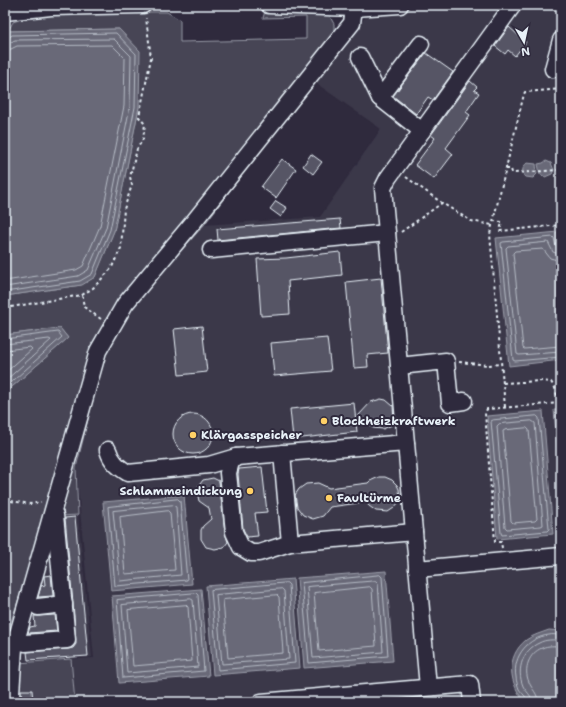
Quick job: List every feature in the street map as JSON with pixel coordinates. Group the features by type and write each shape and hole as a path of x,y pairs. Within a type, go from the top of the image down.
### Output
{"street":[{"path":"269,5 354,8 400,5"},
{"path":"428,687 383,188 388,178 513,5"},
{"path":"5,12 51,7 144,9"},
{"path":"12,702 11,693 14,648 98,351 125,304 195,220 352,23 354,8"},
{"path":"553,69 561,40"},
{"path":"380,98 421,44"},
{"path":"360,57 380,98 422,131"},
{"path":"211,250 388,237"},
{"path":"399,366 446,360 450,403 464,401"},
{"path":"108,450 110,458 119,468 128,473 209,465 236,457 406,443"},
{"path":"282,453 290,543"},
{"path":"236,457 231,462 228,473 234,532 241,547 251,553 259,553 290,543 414,532"},
{"path":"25,643 67,640 55,502"},
{"path":"417,569 561,556"},
{"path":"38,607 64,604"},
{"path":"261,702 373,697 428,687 470,684 472,702"}],"path":[{"path":"5,308 82,295 93,288 111,269 121,248 124,209 132,185 130,177 137,149 143,139 145,124 139,117 151,58 144,9"},
{"path":"505,407 490,234 524,94 525,92 561,89"},
{"path":"505,171 506,168 511,169 512,173 558,170"},
{"path":"395,169 442,203 471,221 492,225"},
{"path":"388,237 442,203"},
{"path":"492,225 493,220 502,222 500,232 561,225"},
{"path":"82,295 84,307 112,327"},
{"path":"446,363 455,362 489,365 502,364"},
{"path":"501,542 495,542 485,413 487,409 560,403 555,388 550,382 542,381 503,384"},
{"path":"5,500 30,504 55,502"}],"shaded area":[{"path":"457,5 561,5 561,702 75,702 71,659 94,658 76,468 105,351 131,307 204,225 320,217 381,129 313,81 368,14 382,11"},
{"path":"265,11 328,13 334,24 334,34 313,81 204,225 131,307 105,351 76,468 78,515 60,516 50,507 5,639 5,393 68,338 60,328 5,335 5,296 81,285 95,277 114,231 139,107 119,29 8,31 13,22 33,15 91,12 167,12 180,20 180,42 306,39 306,17 263,18"},
{"path":"78,515 92,657 15,662 60,516"},
{"path":"71,659 75,702 5,702 5,664"}],"water":[{"path":"119,29 140,51 139,107 114,231 95,277 82,285 5,296 5,43 8,31"},
{"path":"546,161 551,163 554,170 552,174 545,177 540,174 538,164"},
{"path":"527,163 536,164 537,174 533,178 526,177 523,174 523,168"},
{"path":"558,232 561,265 561,360 509,366 496,238"},
{"path":"60,328 68,338 5,393 5,335"},
{"path":"554,410 561,410 561,491"},
{"path":"543,411 553,534 497,539 487,416"},
{"path":"184,495 192,584 111,591 103,502"},
{"path":"386,571 393,661 304,668 297,578"},
{"path":"293,579 300,668 213,675 206,586"},
{"path":"201,589 209,676 119,683 112,596"},
{"path":"549,630 561,631 561,702 525,702 515,687 512,662 519,647 526,640 534,635"}],"building":[{"path":"509,27 526,42 515,56 508,50 505,54 495,46"},
{"path":"426,53 453,72 433,100 428,97 416,114 393,96"},
{"path":"470,81 477,87 474,90 479,93 466,112 470,115 446,148 453,154 434,179 415,165 435,138 431,135"},
{"path":"311,154 322,162 313,174 303,166"},
{"path":"282,159 296,169 276,198 261,187"},
{"path":"276,201 287,208 281,217 270,209"},
{"path":"340,219 341,228 218,240 217,229"},
{"path":"340,252 342,275 288,281 290,314 261,316 257,259 286,258"},
{"path":"381,278 388,353 367,355 368,367 354,368 346,282"},
{"path":"202,326 207,372 179,375 174,329"},
{"path":"327,338 331,371 274,376 271,343"},
{"path":"381,399 386,400 393,406 394,420 392,425 383,429 373,428 358,416 371,402"},
{"name":"Blockheizkraftwerk","path":"354,403 357,432 293,439 290,409"},
{"name":"Klärgasspeicher","path":"193,414 201,416 207,420 211,426 213,434 211,442 207,448 201,452 193,454 185,452 179,448 175,442 173,434 175,426 179,420 185,416"},
{"name":"Schlammeindickung","path":"262,467 267,512 255,513 258,536 247,537 243,529 238,474 239,469"},
{"name":"Faultürme","path":"379,477 385,477 392,480 399,489 399,502 388,512 376,511 366,502 330,507 323,516 313,519 303,515 297,507 295,495 299,489 306,484 318,483 329,488 368,483"},
{"path":"213,478 219,481 225,533 228,542 224,547 215,549 206,547 201,539 201,530 203,526 211,519 209,508 199,501 197,492 197,488 203,480"},
{"path":"75,517 88,656 28,660 27,652 68,649 73,648 76,644 65,518"},
{"path":"51,575 53,596 38,597 41,586 45,585 44,576"},
{"path":"55,615 57,631 28,633 30,627 35,626 34,616"},
{"path":"21,690 32,690 33,702 22,702"}],"place":[{"name":"Blockheizkraftwerk","path":"324,421"},
{"name":"Klärgasspeicher","path":"193,435"},
{"name":"Schlammeindickung","path":"250,491"},
{"name":"Faultürme","path":"329,498"}]}
